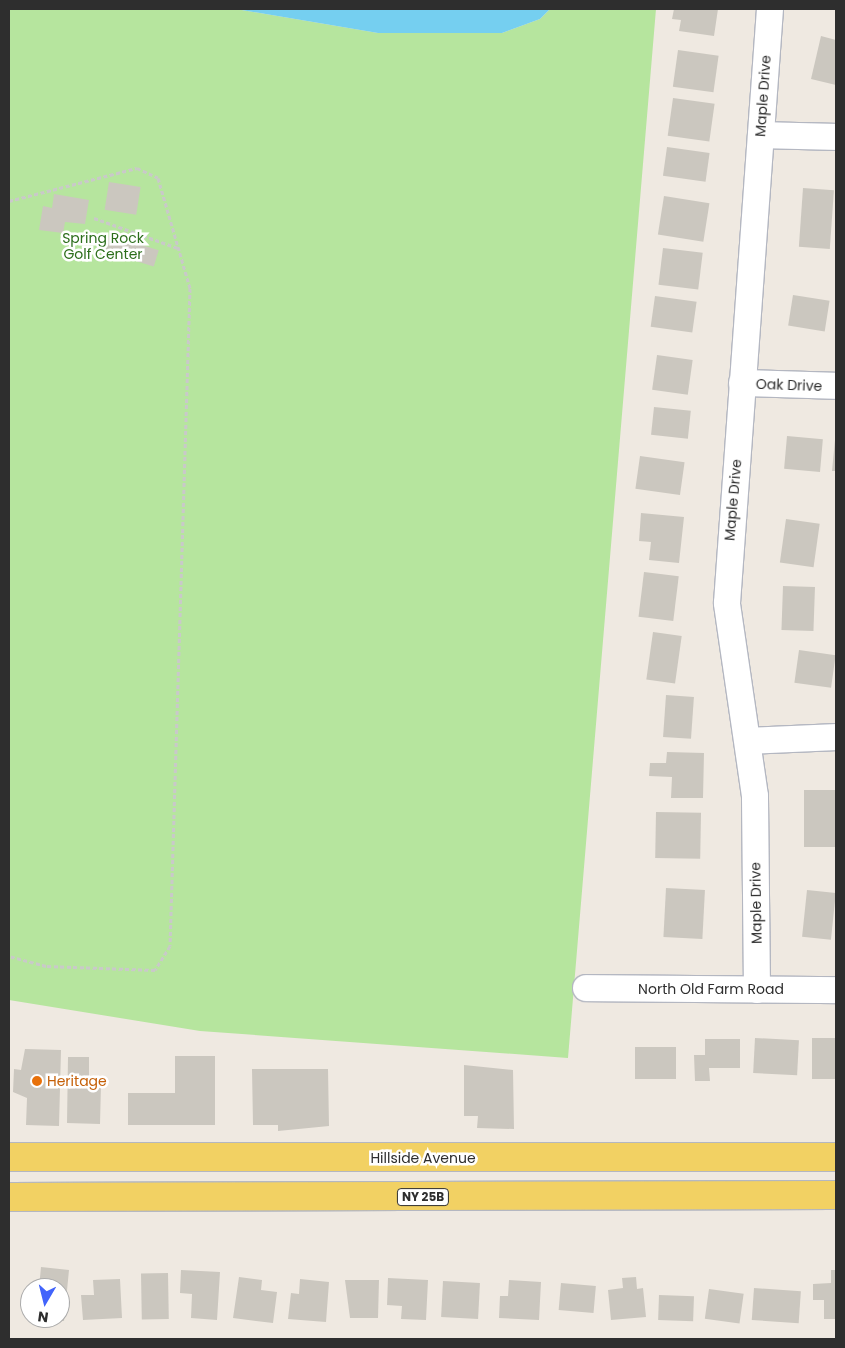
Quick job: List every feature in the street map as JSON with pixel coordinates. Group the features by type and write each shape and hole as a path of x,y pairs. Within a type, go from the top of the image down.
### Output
{"main road":[{"name":"Hillside Avenue","path":"9,1157 836,1157"},
{"name":"NY 25B","path":"9,1197 836,1195"}],"street":[{"name":"Maple Drive","path":"757,990 755,796 727,603 770,9"},
{"path":"760,135 836,137"},
{"name":"Oak Drive","path":"742,383 836,386"},
{"path":"748,741 836,737"},
{"name":"North Old Farm Road","path":"586,988 836,990"}],"path":[{"path":"9,201 137,168 158,178 190,288 170,946 155,970 46,966 9,956"},
{"path":"94,218 179,248"}],"green space":[{"name":"Spring Rock Golf Center","path":"9,9 236,9 378,33 502,33 540,19 550,9 656,9 568,1058 200,1031 9,1000"}],"water":[{"path":"236,9 550,9 540,19 502,33 378,33"}],"building":[{"path":"674,9 718,9 714,36 679,31 681,20 672,19"},
{"path":"821,36 836,40 836,85 811,79"},
{"path":"678,50 719,56 713,92 673,87"},
{"path":"673,98 715,104 709,141 668,136"},
{"path":"667,147 710,153 706,182 663,176"},
{"path":"109,182 141,187 136,215 105,210"},
{"path":"803,188 834,190 830,249 799,247"},
{"path":"54,194 89,200 85,224 65,222 63,233 39,230 43,206 52,208"},
{"path":"664,196 709,203 703,242 658,235"},
{"path":"109,235 159,250 154,266 104,251"},
{"path":"663,248 703,253 698,290 658,285"},
{"path":"793,295 830,301 825,331 788,326"},
{"path":"655,296 697,302 692,333 651,327"},
{"path":"657,355 693,360 688,395 652,390"},
{"path":"654,407 691,411 688,439 651,435"},
{"path":"787,436 823,439 820,472 784,469"},
{"path":"835,440 836,471 832,471"},
{"path":"640,456 685,462 680,495 635,489"},
{"path":"641,513 684,517 679,563 649,560 651,542 639,541"},
{"path":"786,519 820,524 814,567 780,563"},
{"path":"644,572 679,576 673,621 639,617"},
{"path":"783,586 815,587 813,631 781,630"},
{"path":"653,632 682,636 675,684 646,680"},
{"path":"799,650 836,655 831,688 794,683"},
{"path":"666,695 694,697 691,739 663,737"},
{"path":"667,752 704,753 703,798 671,798 672,777 649,776 650,763 666,763"},
{"path":"804,790 836,790 836,847 804,847"},
{"path":"656,812 701,813 700,859 655,858"},
{"path":"666,888 705,890 702,939 663,937"},
{"path":"807,890 836,893 831,940 802,937"},
{"path":"755,1038 799,1040 797,1075 753,1073"},
{"path":"812,1038 836,1038 836,1079 812,1079"},
{"path":"705,1039 740,1039 740,1068 709,1068 710,1081 695,1081 694,1055 705,1055"},
{"path":"635,1047 676,1047 676,1079 635,1079"},
{"name":"Heritage","path":"25,1049 61,1050 59,1126 26,1125 27,1098 13,1092 14,1069 21,1070"},
{"path":"175,1056 215,1056 215,1125 128,1125 128,1093 175,1093"},
{"path":"68,1057 89,1057 89,1083 101,1084 100,1124 67,1123"},
{"path":"464,1065 513,1070 514,1129 477,1128 478,1116 464,1116"},
{"path":"252,1069 328,1069 329,1126 278,1131 278,1125 253,1125"},
{"path":"41,1267 69,1270 68,1278 40,1278"},
{"path":"181,1270 220,1272 217,1320 191,1318 192,1294 180,1293"},
{"path":"831,1270 836,1270 836,1319 824,1319 824,1300 813,1300 813,1284 831,1283"},
{"path":"141,1273 168,1273 169,1319 142,1319"},
{"path":"239,1277 262,1280 261,1290 277,1292 273,1323 233,1318"},
{"path":"636,1277 637,1289 643,1288 646,1317 611,1320 608,1290 623,1288 622,1278"},
{"path":"388,1278 428,1280 426,1320 401,1319 402,1306 387,1305"},
{"path":"120,1279 122,1318 83,1320 81,1295 94,1295 93,1280"},
{"path":"300,1279 329,1282 326,1322 288,1319 291,1293 299,1294"},
{"path":"345,1280 379,1280 378,1318 350,1318"},
{"path":"509,1280 541,1282 539,1320 499,1318 500,1296 508,1296"},
{"path":"443,1281 480,1283 478,1319 441,1317"},
{"path":"561,1283 596,1286 594,1313 559,1310"},
{"path":"754,1288 801,1291 799,1323 752,1320"},
{"path":"709,1289 744,1294 739,1324 705,1319"},
{"path":"659,1295 694,1296 693,1321 658,1320"}],"place":[{"name":"Heritage","path":"37,1081"}]}
